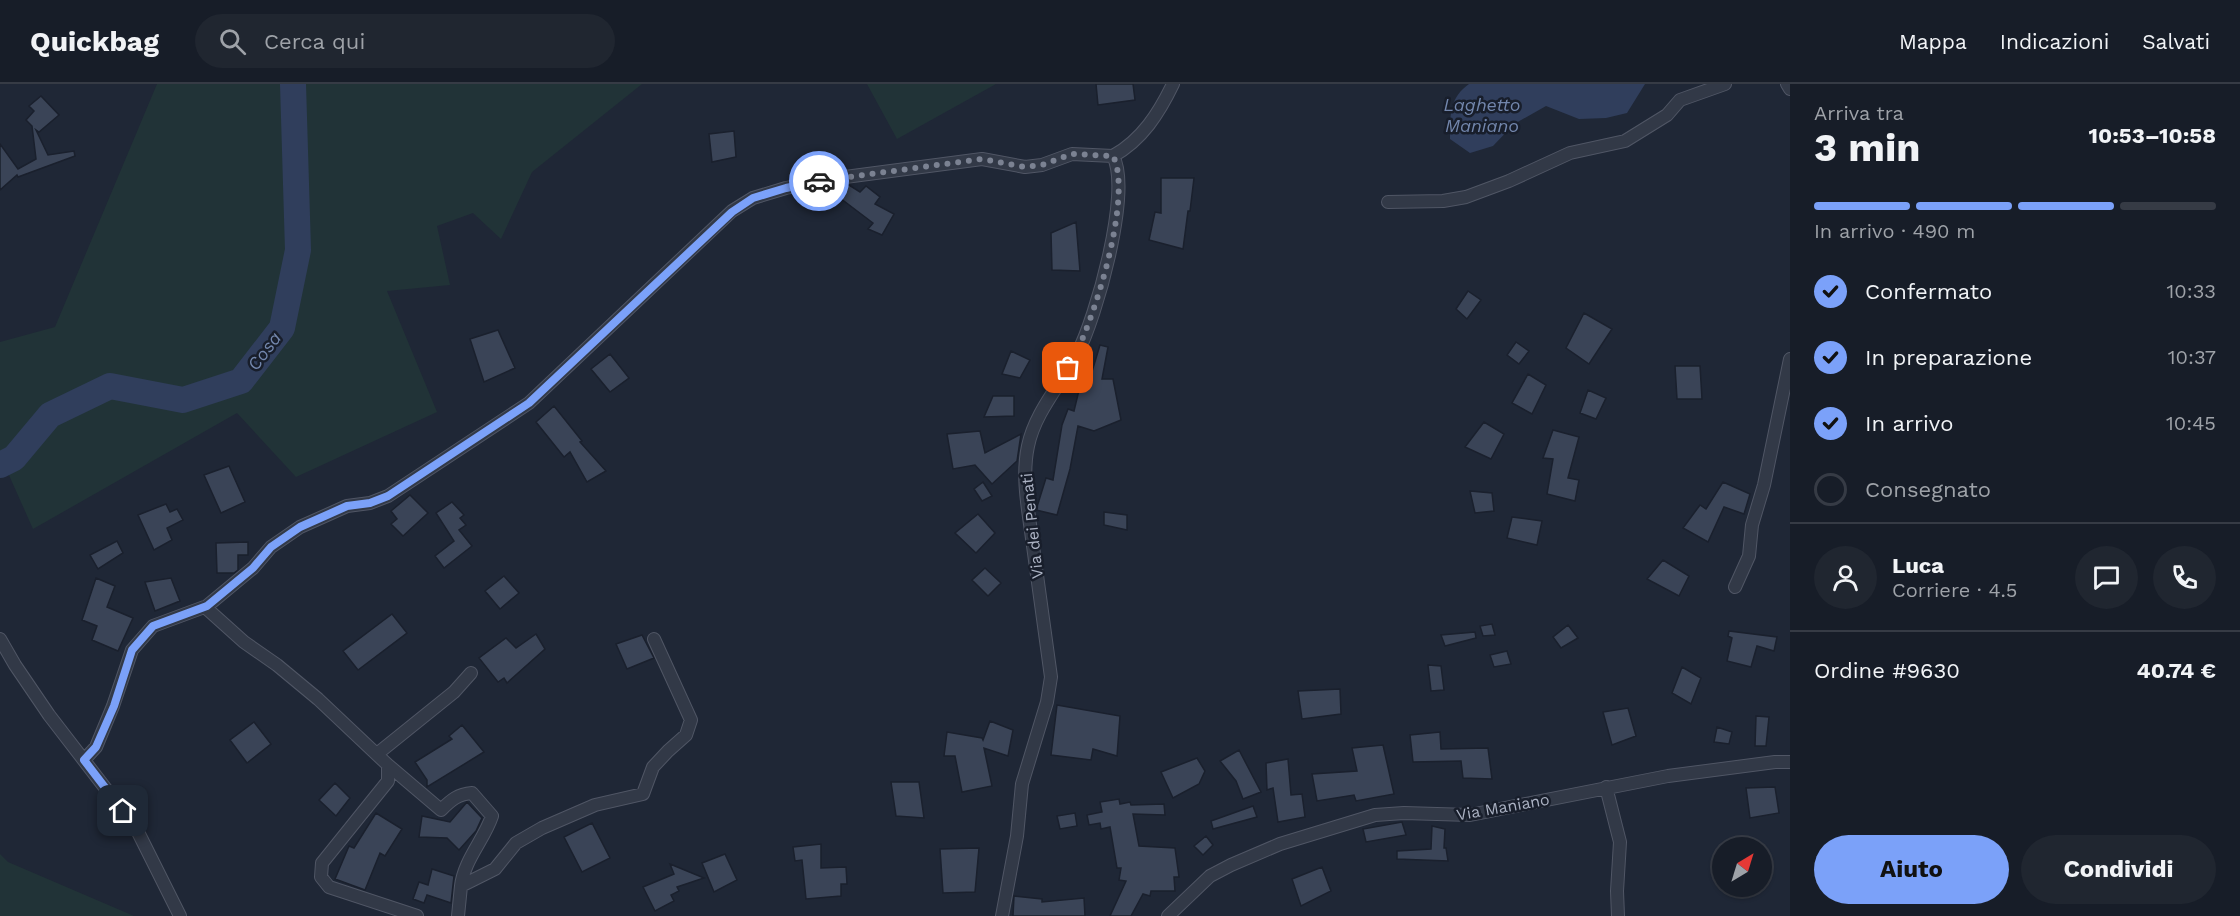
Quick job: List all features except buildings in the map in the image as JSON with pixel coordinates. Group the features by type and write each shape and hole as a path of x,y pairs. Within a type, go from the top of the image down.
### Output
{"street":[{"path":"84,760 96,747 114,706 132,650 153,626 205,607 253,568 271,547 300,527 347,506 370,503 388,496 529,403 732,212 753,198 786,188 830,179 982,159 1025,167 1042,165 1072,154 1113,156 1128,147 1155,117 1173,84"},
{"path":"1388,202 1443,201 1466,197 1509,182 1570,153 1625,141 1667,115 1680,100 1725,84"},
{"path":"1787,84 1790,89"},
{"name":"Via dei Penati","path":"1002,916 1017,836 1022,783 1047,702 1051,677 1025,480 1028,445 1039,417 1077,354 1088,328 1104,275 1117,208 1118,171 1113,156"},
{"path":"1735,587 1749,556 1752,525 1764,485 1790,359"},
{"path":"205,607 244,642 277,665 318,699 388,765 441,810 450,800 462,794 472,793 492,816 463,873 458,916"},
{"path":"0,639 49,715 136,828 180,916"},
{"path":"461,886 495,869 516,843 542,828 595,805 644,794 653,768 686,735 691,720 654,639"},
{"path":"377,754 454,692 471,673"},
{"name":"Via Maniano","path":"1168,916 1210,876 1231,865 1280,844 1375,815 1404,813 1470,815 1668,776 1790,762"},
{"path":"388,765 388,781 322,863 321,878 329,887 417,916"},
{"path":"1606,787 1620,842 1618,916"}],"shaded area":[{"path":"157,84 642,84 532,172 501,239 473,213 437,226 450,285 387,291 437,412 296,477 237,413 33,529 0,455 0,342 55,327"},
{"path":"867,84 996,84 897,139"},
{"path":"0,854 8,862 134,916 0,916"}],"water":[{"name":"Laghetto Maniano","path":"1469,84 1645,84 1627,113 1606,118 1579,119 1546,106 1514,124 1493,146 1470,153 1450,139 1454,101 1462,89"}],"waterway":[{"name":"Cosa","path":"0,465 14,458 50,415 110,386 183,400 241,381 282,328 298,250 293,84"}],"way so far":[{"path":"819,181 982,159 1025,167 1042,165 1072,154 1113,156 1116,161 1119,185 1105,272 1088,328 1068,368"}],"route":[{"path":"123,811 84,760 96,747 114,706 132,650 143,635 153,626 207,606 253,568 271,547 300,527 347,506 370,503 388,496 529,403 732,212 753,198 819,181"}]}
